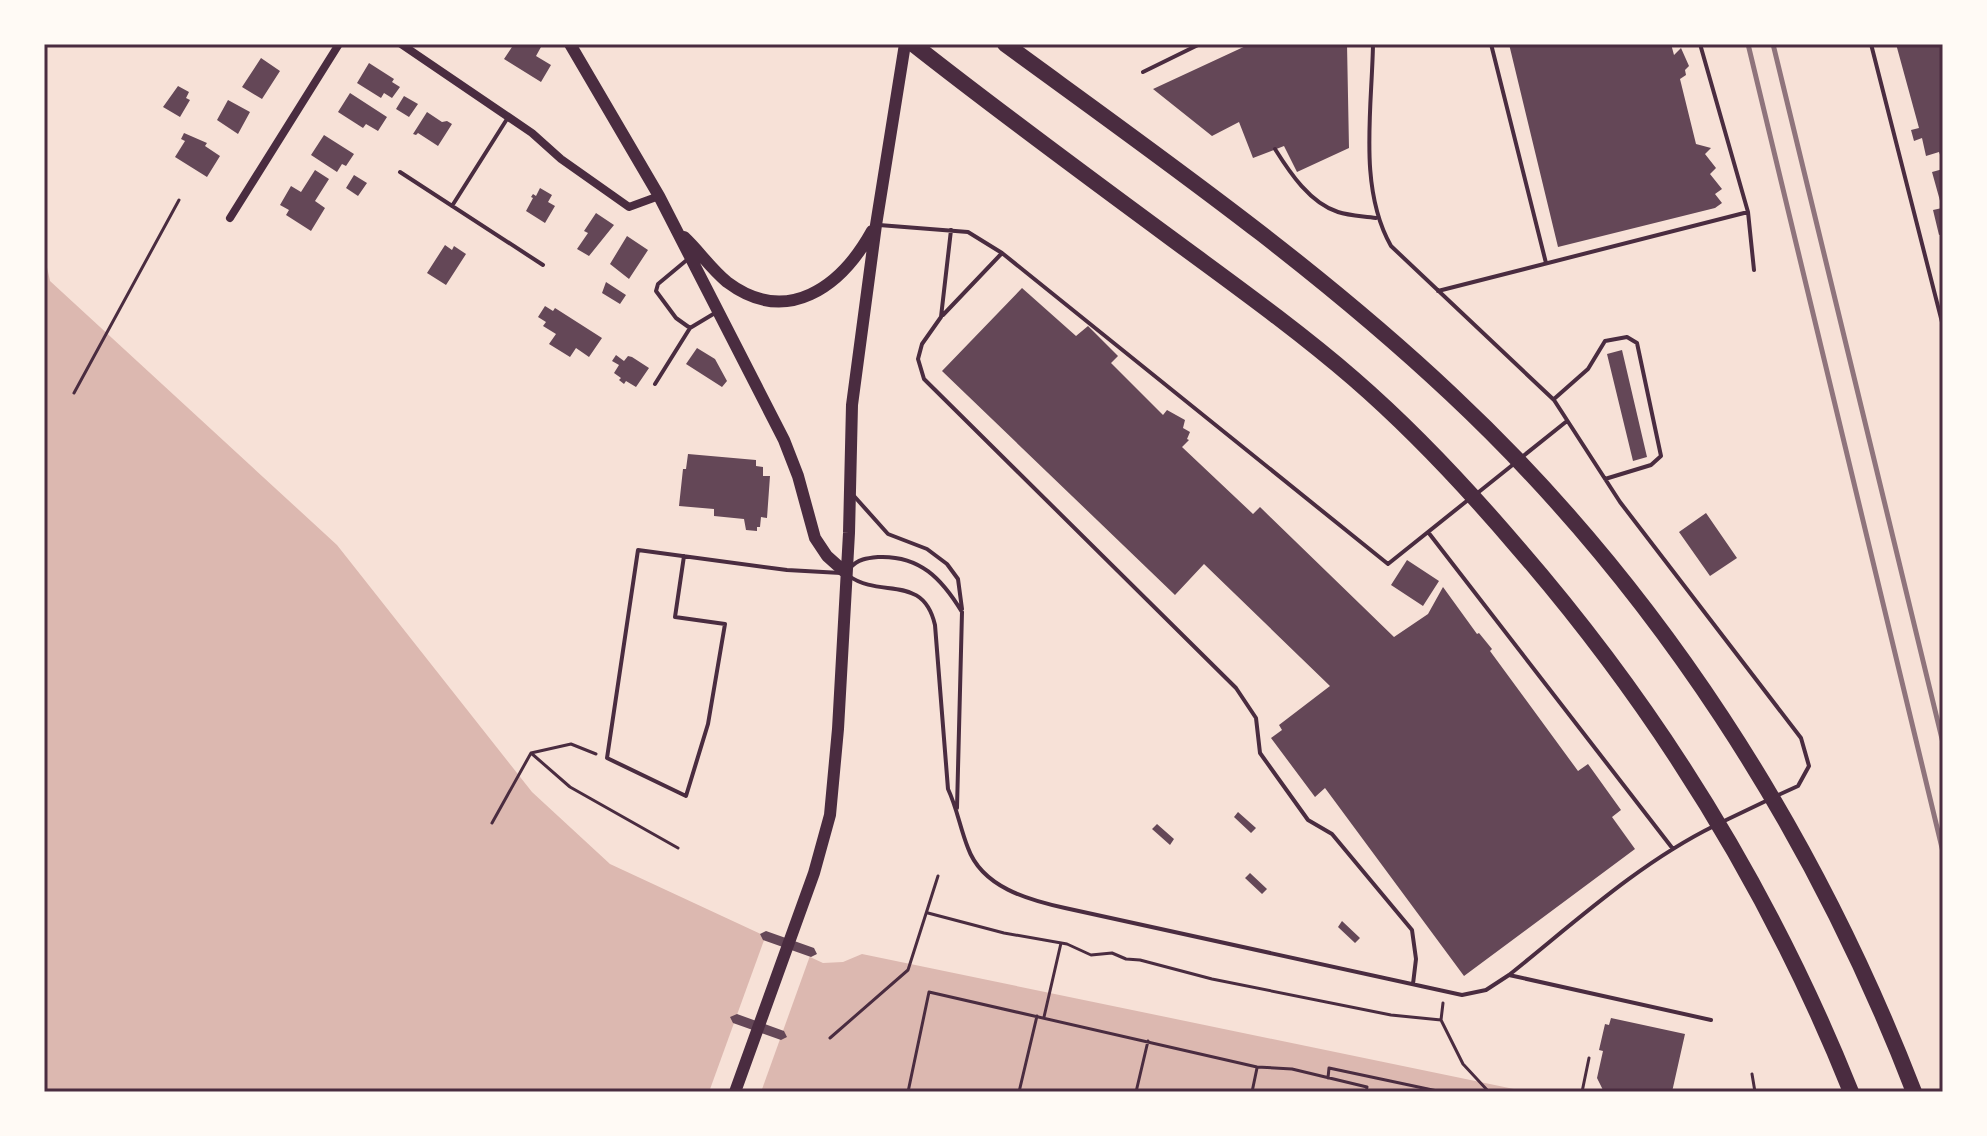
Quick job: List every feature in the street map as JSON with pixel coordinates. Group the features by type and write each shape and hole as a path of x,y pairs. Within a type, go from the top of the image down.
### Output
{"highway":[{"path":"913,44 1312,344 1375,398 1441,463 1506,534 1571,611 1646,709 1726,833 1777,927 1821,1019 1851,1092"},
{"path":"1005,44 1325,285 1405,352 1481,423 1550,495 1612,568 1685,665 1737,740 1788,823 1871,987 1914,1092"}],"main road":[{"path":"570,44 659,196 784,440 798,476 815,538 827,556 846,573"},
{"path":"735,1092 806,896 831,807 838,729 852,405 876,225 905,44"},
{"path":"676,229 704,256 715,272 735,288 754,297 783,301 811,295 835,280 854,260 876,225"}],"street":[{"path":"230,218 339,44"},
{"path":"401,44 532,133 561,159 629,207 659,196"}],"lane":[{"path":"1143,72 1200,44"},
{"path":"684,556 675,617 725,624 708,724 686,796 607,758 638,550 684,556 787,570 846,573 862,584 913,592 930,610 935,625 948,789 968,848 978,867 1007,889 1065,908 1445,992 1462,995 1478,993 1509,975 1637,874 1688,839 1798,786 1809,766 1801,738 1605,479 1554,400 1391,246 1378,218 1370,181 1373,44"},
{"path":"1491,44 1546,263"},
{"path":"1700,44 1748,212 1754,270"},
{"path":"1871,44 1943,326"},
{"path":"452,206 509,117"},
{"path":"1275,149 1291,176 1321,203 1338,212 1378,218"},
{"path":"400,172 543,265"},
{"path":"1438,291 1748,212"},
{"path":"876,225 968,232 1002,253 1388,564 1567,421"},
{"path":"941,317 951,230"},
{"path":"1002,253 941,317 922,344 918,359 924,379 1236,688 1256,718 1260,753 1297,805 1308,820 1332,834 1412,930 1416,959 1413,984"},
{"path":"690,257 658,284 656,291 676,318 690,328"},
{"path":"655,384 690,328 720,311"},
{"path":"1554,400 1588,369 1605,341 1627,337 1637,343 1661,456 1651,465 1605,479"},
{"path":"850,491 888,534 927,549 947,564 958,579 962,612 957,809"},
{"path":"1428,532 1673,849"},
{"path":"846,573 855,562 869,558 894,557 915,562 948,588 962,612"},
{"path":"1509,975 1711,1020"}],"path":[{"path":"74,393 179,200"},
{"path":"492,823 531,753 571,744 607,758"},
{"path":"531,753 570,787 678,848"},
{"path":"830,1038 908,970 938,876"},
{"path":"928,913 1004,933 1061,943 1091,955 1112,953 1212,979 1391,1015 1441,1020"},
{"path":"1044,1017 1061,943"},
{"path":"908,1092 929,992 1257,1067 1292,1069 1367,1087 1366,1092"},
{"path":"1445,992 1441,1020 1463,1064 1489,1092"},
{"path":"1019,1092 1037,1016"},
{"path":"1136,1092 1148,1041"},
{"path":"1582,1092 1589,1058"},
{"path":"1252,1092 1257,1067"},
{"path":"1328,1078 1329,1068 1442,1092"},
{"path":"1752,1074 1755,1092"}],"shaded area":[{"path":"44,253 50,281 337,545 532,792 610,864 823,963 843,962 862,954 1528,1092 44,1092"}],"pier":[{"path":"767,932 811,953 761,1092 709,1092"}],"building":[{"path":"514,44 536,44 541,47 536,56 551,65 541,82 504,59"},
{"path":"1250,44 1347,44 1349,148 1297,172 1284,146 1253,158 1239,122 1212,136 1153,89"},
{"path":"1509,44 1671,44 1674,55 1681,48 1689,66 1685,70 1686,75 1680,79 1696,144 1711,148 1705,154 1716,168 1710,174 1722,189 1715,194 1722,203 1715,208 1558,247"},
{"path":"1896,44 1943,44 1943,163 1939,152 1926,156 1922,138 1914,141 1911,130 1919,128"},
{"path":"261,58 280,71 262,99 242,87"},
{"path":"369,63 394,79 392,82 400,87 392,98 384,93 381,98 357,83"},
{"path":"178,86 189,92 186,98 190,100 180,117 163,107"},
{"path":"350,93 387,117 378,131 366,124 363,128 338,112"},
{"path":"404,96 418,104 409,117 396,109"},
{"path":"228,100 250,112 238,134 217,120"},
{"path":"427,112 442,122 452,124 438,146 418,133 413,134"},
{"path":"184,133 207,143 205,146 220,156 207,177 175,157 185,141 181,139"},
{"path":"324,135 354,154 346,166 342,164 337,172 311,155"},
{"path":"1943,169 1943,234 1939,235 1933,210 1942,208 1932,172"},
{"path":"315,170 329,179 315,201 325,208 311,231 286,215 289,210 280,205 291,186 301,192"},
{"path":"354,175 367,183 358,196 346,188"},
{"path":"540,188 552,195 548,202 555,206 545,223 526,211 531,197 533,194 536,196"},
{"path":"596,213 614,225 589,256 577,249"},
{"path":"627,236 648,250 629,279 610,264"},
{"path":"445,245 452,250 454,246 466,254 446,285 427,273"},
{"path":"606,282 626,295 620,304 602,293"},
{"path":"1022,288 1076,336 1088,326 1118,356 1111,363 1163,415 1167,410 1185,420 1183,428 1190,432 1189,440 1182,447 1253,514 1260,507 1394,637 1428,614 1443,587 1477,634 1492,649 1490,651 1578,771 1588,764 1621,810 1612,817 1635,849 1464,976 1325,788 1315,797 1271,738 1282,730 1279,725 1330,686 1204,564 1175,595 942,371"},
{"path":"545,306 553,311 555,308 602,338 589,357 576,348 570,357 549,344 556,334 543,326 546,322 538,317"},
{"path":"697,348 715,359 727,381 722,387 686,364"},
{"path":"1622,350 1647,457 1633,461 1607,354"},
{"path":"616,355 624,361 628,356 632,357 649,368 636,387 626,381 624,384 614,373 619,365 612,361"},
{"path":"688,454 756,460 756,466 763,467 763,476 770,476 767,518 761,517 757,531 746,530 744,519 714,516 714,509 679,506"},
{"path":"1706,513 1737,558 1710,576 1679,532"},
{"path":"1407,560 1439,581 1423,606 1391,585"},
{"path":"1238,812 1256,828 1251,833 1234,817"},
{"path":"1157,824 1174,839 1170,845 1152,829"},
{"path":"1250,873 1267,889 1262,894 1245,878"},
{"path":"1342,921 1360,938 1355,943 1338,927"},
{"path":"766,931 814,948 817,954 811,957 763,940 760,934"},
{"path":"737,1014 784,1031 787,1037 781,1040 733,1023 730,1017"},
{"path":"1611,1018 1685,1034 1672,1092 1604,1092 1597,1078 1603,1051 1599,1050 1605,1024 1609,1025"}],"railway":[{"path":"1748,44 1943,852"},
{"path":"1773,44 1943,743"}]}
